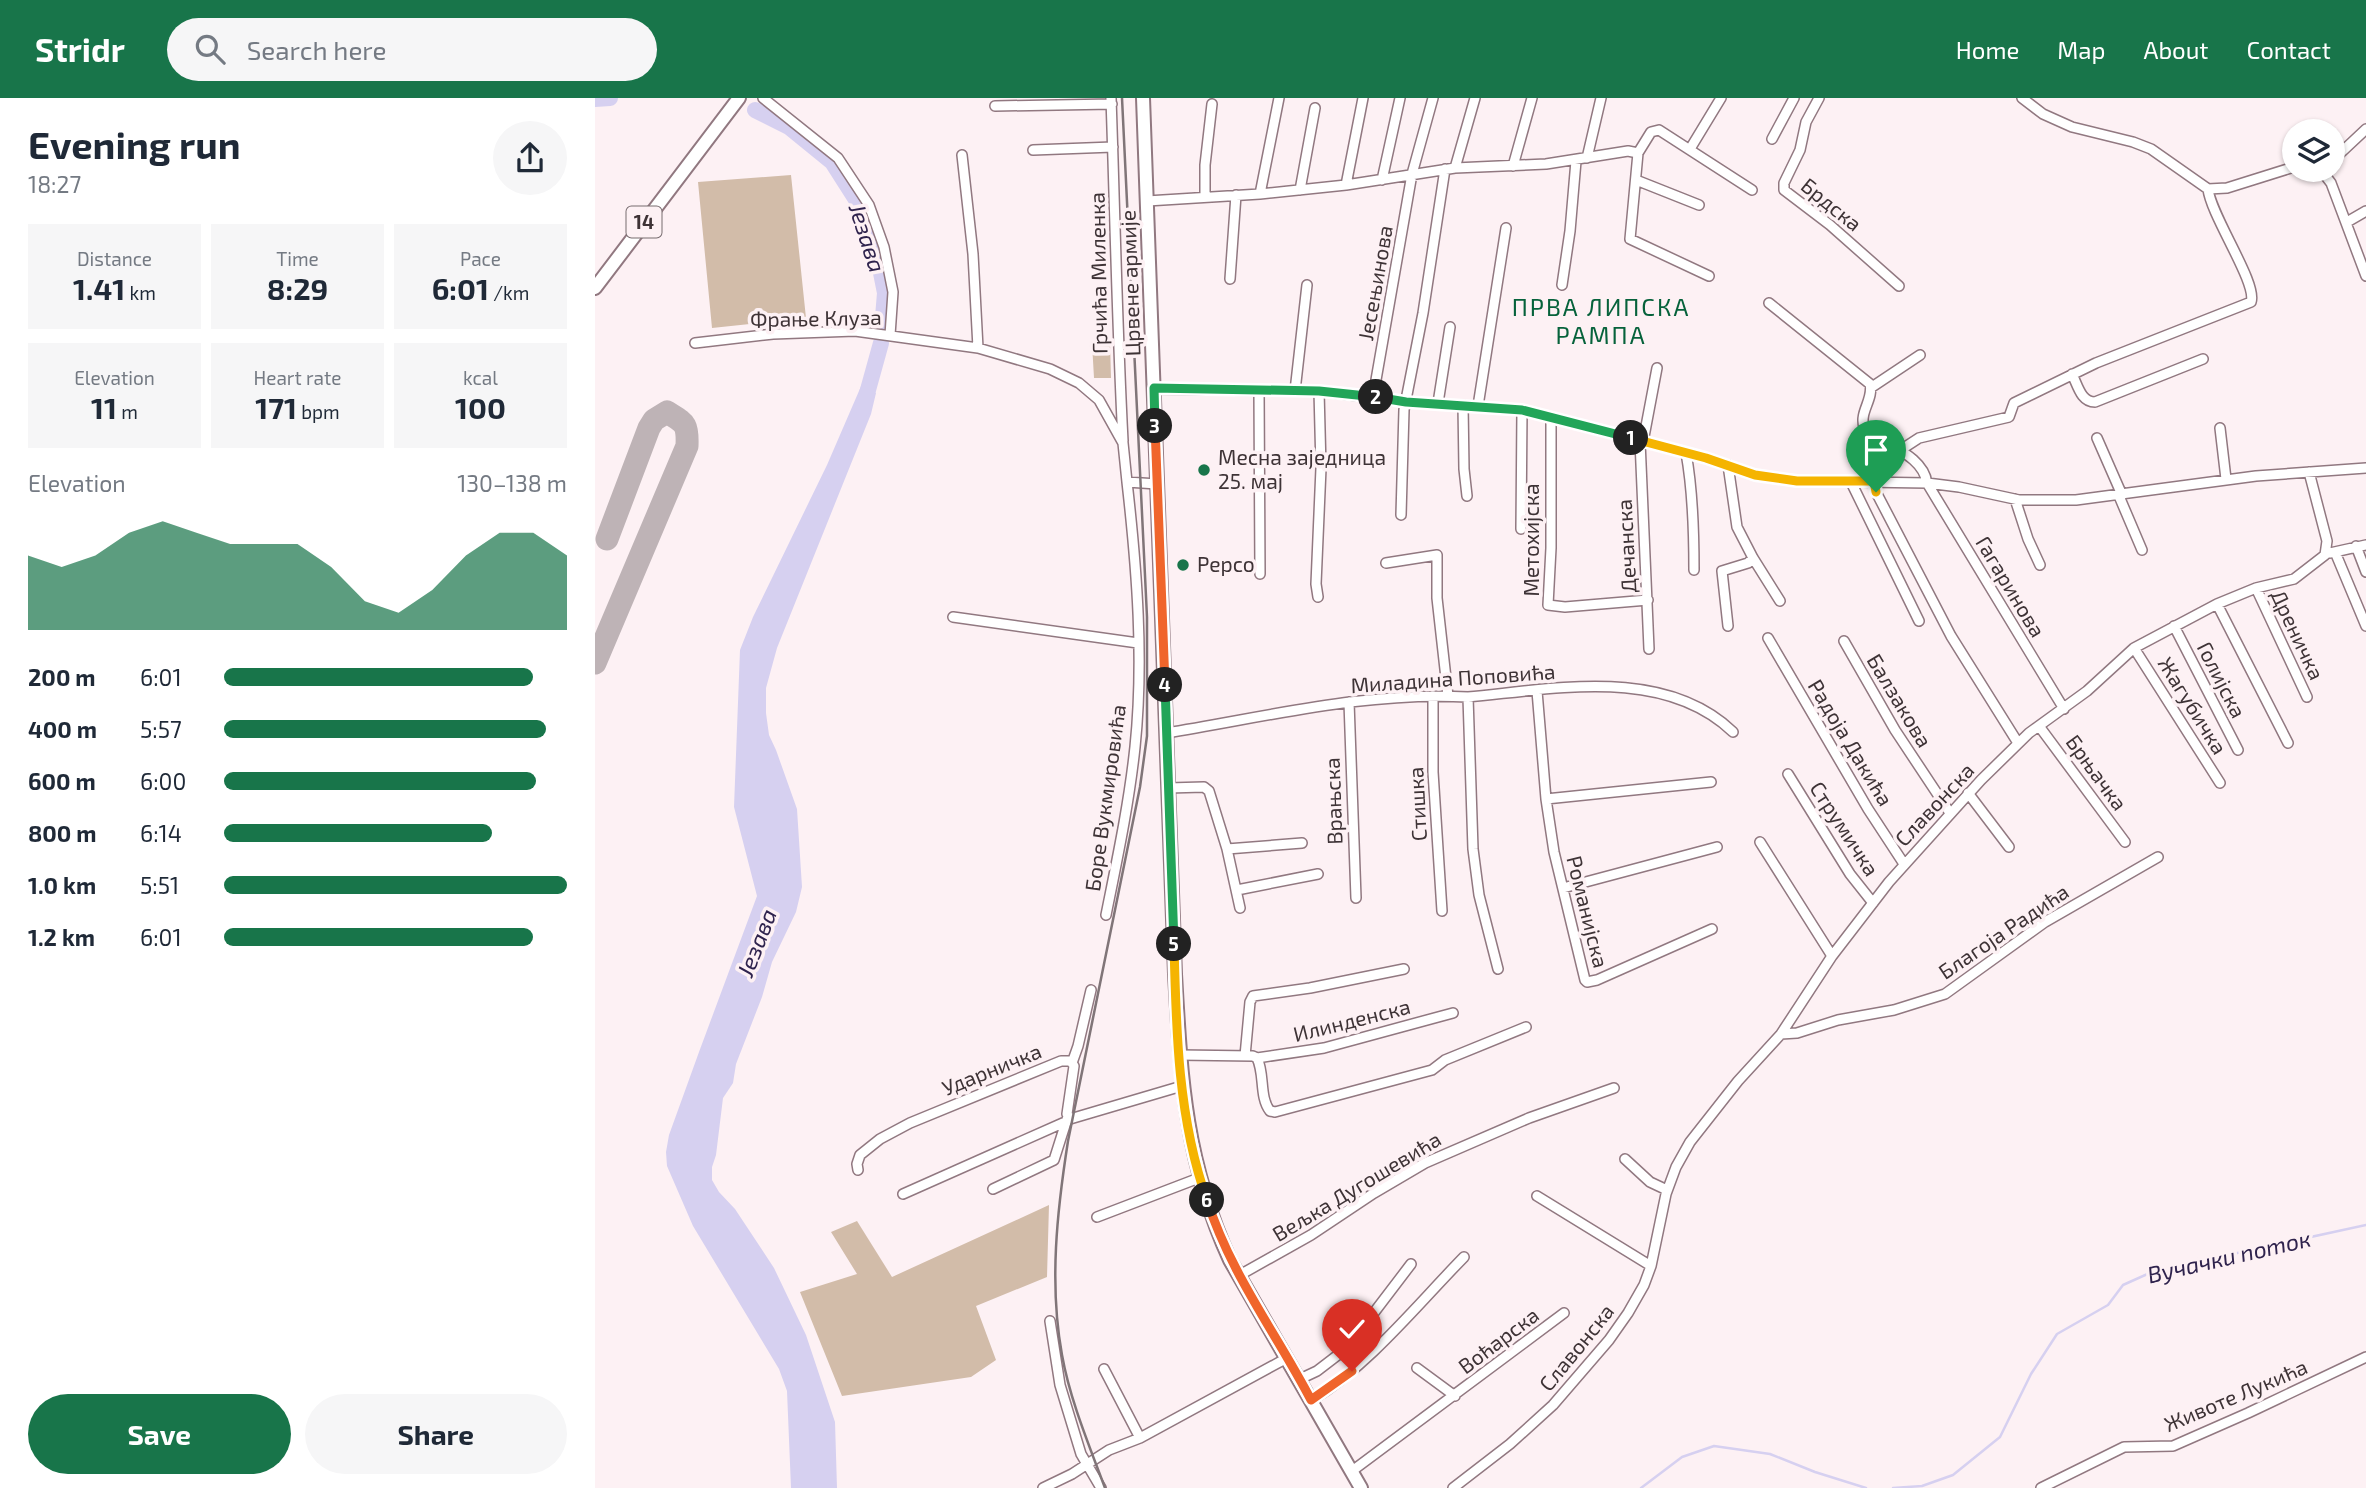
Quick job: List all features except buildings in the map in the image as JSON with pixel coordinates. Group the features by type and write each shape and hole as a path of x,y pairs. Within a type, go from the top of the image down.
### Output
{"main road":[{"name":"14","path":"595,288 739,98"},
{"name":"Црвене армије","path":"1143,98 1168,788 1182,1086 1199,1178 1216,1228 1238,1276 1361,1488"}],"street":[{"path":"763,98 838,158 869,205 884,247 893,292 890,335"},
{"path":"1260,194 1279,98"},
{"path":"1346,185 1363,98"},
{"path":"1382,180 1401,98"},
{"name":"Јесењинова","path":"1373,397 1412,174 1433,98"},
{"path":"1401,515 1406,402 1450,168 1475,98"},
{"path":"1513,166 1532,98"},
{"path":"1587,159 1601,98"},
{"path":"1690,149 1721,98"},
{"path":"1772,139 1794,98"},
{"name":"Брдска","path":"1819,98 1806,122 1800,150 1784,183 1784,190 1830,225 1899,286"},
{"path":"2022,98 2043,114 2073,127 2151,149 2208,189 2227,188 2282,171"},
{"name":"Грчића Миленка","path":"995,106 1112,101 1116,294 1123,443"},
{"path":"1205,197 1205,165 1212,104"},
{"path":"1300,190 1315,108"},
{"path":"2345,149 2366,129"},
{"path":"1709,276 1630,239 1638,153 1651,132 1655,130 1665,133 1752,190"},
{"path":"1033,150 1114,147"},
{"path":"1147,201 1260,194 1346,185 1450,168 1513,166 1587,159 1628,150 1638,153"},
{"path":"962,155 973,254 978,348"},
{"path":"1562,285 1572,221 1576,160"},
{"path":"1636,180 1699,205"},
{"path":"2330,182 2366,273"},
{"path":"1899,451 1919,438 2009,417 2015,402 2072,374 2252,301 2253,295 2211,205 2208,189"},
{"path":"1230,279 1235,195"},
{"path":"2347,222 2366,211"},
{"path":"1479,406 1506,228"},
{"path":"1295,391 1307,285"},
{"path":"1769,303 1872,387 1920,355"},
{"path":"1438,404 1450,327"},
{"name":"Фрање Клуза","path":"695,343 784,334 855,331 978,348 1050,369 1079,383 1098,400 1123,443 1127,482"},
{"path":"2072,374 2083,397 2091,402 2203,359"},
{"name":"Дечанска","path":"1649,649 1641,441 1657,368"},
{"name":"Гагаринова","path":"1872,387 1862,424 1923,470 1927,483 2064,709"},
{"path":"1154,388 1319,391 1406,402 1522,410 1686,453 1755,475 1797,481 1927,483 2015,499 2048,502 2121,496 2226,480 2366,468"},
{"path":"1259,390 1260,574"},
{"path":"1318,597 1321,468 1319,391"},
{"path":"1463,405 1467,496"},
{"path":"1521,530 1522,410"},
{"name":"Метохијска","path":"1551,417 1548,605 1565,607 1648,600"},
{"path":"2220,428 2226,480"},
{"path":"2097,438 2142,550"},
{"path":"1686,453 1690,474 1694,570"},
{"path":"1728,465 1737,527 1780,601"},
{"path":"2309,472 2331,552 2366,626"},
{"path":"1874,481 1876,492 1951,636 2018,743"},
{"path":"1127,482 1157,484"},
{"name":"Боре Вукмировића","path":"1106,915 1135,747 1138,691 1135,552 1127,482"},
{"path":"1850,482 1919,621"},
{"path":"2015,499 2028,539 2041,565"},
{"path":"2361,545 2366,572"},
{"name":"Славонска","path":"1453,1488 1536,1421 1571,1386 1629,1313 1651,1266 1667,1190 1689,1142 1738,1081 1781,1034 1832,956 1873,903 1968,793 2018,743 2087,691 2134,648 2217,604 2256,588 2294,579 2331,552 2361,545"},
{"path":"1386,562 1437,555 1437,598 1448,696"},
{"path":"1728,626 1722,571 1748,563 1753,558"},
{"name":"Дреничка","path":"2256,588 2307,697"},
{"path":"2217,604 2288,743"},
{"path":"953,617 1138,643"},
{"name":"Голијска","path":"2174,626 2238,750"},
{"name":"Радоја Дакића","path":"1768,638 1868,809 1905,864"},
{"name":"Балзакова","path":"1844,641 1895,730 1950,813"},
{"name":"Жагубичка","path":"2134,648 2220,783"},
{"name":"Миладина Поповића","path":"1166,733 1349,702 1401,697 1468,697 1626,688 1677,697 1719,718 1734,732"},
{"name":"Романијска","path":"1537,691 1546,799 1554,852 1585,980 1587,982 1651,957 1712,929"},
{"name":"Стишка","path":"1433,696 1433,772 1442,911"},
{"path":"1468,697 1473,849 1479,895 1498,969"},
{"name":"Врањска","path":"1349,702 1356,898"},
{"name":"Брњачка","path":"2039,726 2125,842"},
{"name":"Струмичка","path":"1788,774 1850,874 1873,903"},
{"path":"1546,799 1711,782"},
{"path":"1168,788 1207,788 1227,849 1240,908"},
{"path":"1968,793 2009,847"},
{"path":"1760,842 1832,956"},
{"path":"1227,849 1302,843"},
{"path":"1563,888 1717,847"},
{"name":"Благоја Радића","path":"1781,1034 1797,1033 1838,1020 1894,1010 1945,994 2045,922 2158,857"},
{"path":"1237,890 1318,874"},
{"path":"1245,1056 1250,1002 1253,996 1310,988 1404,969"},
{"path":"1072,1063 1091,990"},
{"name":"Илинденска","path":"1179,1055 1257,1058 1324,1048 1453,1013"},
{"path":"1257,1058 1266,1105 1270,1111 1275,1112 1433,1070 1445,1060 1526,1027"},
{"name":"Ударничка","path":"858,1170 860,1156 880,1139 910,1123 1068,1060 1075,1069 1066,1120"},
{"path":"903,1194 1066,1120 1182,1086"},
{"name":"Вељка Дугошевића","path":"1238,1276 1311,1236 1374,1193 1425,1163 1529,1118 1614,1088"},
{"path":"993,1189 1054,1160 1066,1120"},
{"path":"1625,1160 1644,1178 1667,1190"},
{"path":"1097,1217 1199,1178"},
{"path":"1537,1196 1651,1266"},
{"path":"1311,1400 1330,1389 1362,1363 1464,1257"},
{"path":"1300,1379 1317,1371 1347,1348 1411,1264"},
{"name":"Воћарска","path":"1352,1471 1564,1314"},
{"path":"1050,1321 1060,1385 1081,1454 1101,1488"},
{"path":"1043,1488 1109,1450 1140,1438 1287,1357"},
{"name":"Животе Лукића","path":"2041,1488 2124,1447 2173,1446 2366,1357"},
{"name":"Воћарска","path":"1417,1368 1455,1396"},
{"path":"1104,1369 1140,1438"}],"shaded area":[{"path":"791,175 806,318 712,328 698,182"},
{"path":"1110,342 1111,378 1094,378 1092,343"},
{"path":"1049,1205 1047,1277 976,1306 996,1360 971,1377 842,1396 800,1292 857,1274 831,1232 857,1221 892,1277"}],"water":[{"path":"862,384 876,393 871,414 777,648 766,688 769,735 797,809 802,887 796,912 772,962 762,997 736,1064 733,1083 723,1098 712,1167 712,1180 719,1192 735,1209 774,1268 806,1335 835,1422 837,1488 791,1488 787,1391 779,1369 693,1226 667,1166 666,1152 669,1135 757,896 734,807 740,650"}],"waterway":[{"name":"Језава","path":"595,99 610,98"},
{"name":"Језава","path":"755,110 789,127 832,162 862,209 876,248 885,293 882,329"},
{"name":"Језава","path":"863,408 881,343"},
{"name":"Вучачки поток","path":"1893,1488 1922,1486 1953,1475 2000,1437 2031,1374 2057,1334 2108,1305 2123,1285 2154,1271 2366,1225"},
{"name":"Вучачки поток","path":"1641,1488 1682,1457 1714,1446 1770,1454 1866,1488"}],"taxiway":[{"path":"595,663 687,446 684,424 667,412 654,420 649,428 607,539"}],"railway":[{"path":"1105,1488 1080,1422 1065,1372 1058,1328 1055,1275 1058,1221 1068,1141 1140,787 1147,736 1147,617 1122,98"}],"place":[{"name":"Месна заједница 25. мај","path":"1204,470"},
{"name":"Pepco","path":"1183,565"}],"district":[{"name":"ПРВА ЛИПСКА РАМПА","path":"1601,322"}],"route":[{"path":"1352,1371 1311,1400 1238,1276 1219,1235 1199,1178 1188,1126 1179,1055 1175,974 1154,388 1319,391 1406,402 1522,410 1706,458 1755,475 1797,481 1874,481 1876,492"}]}
